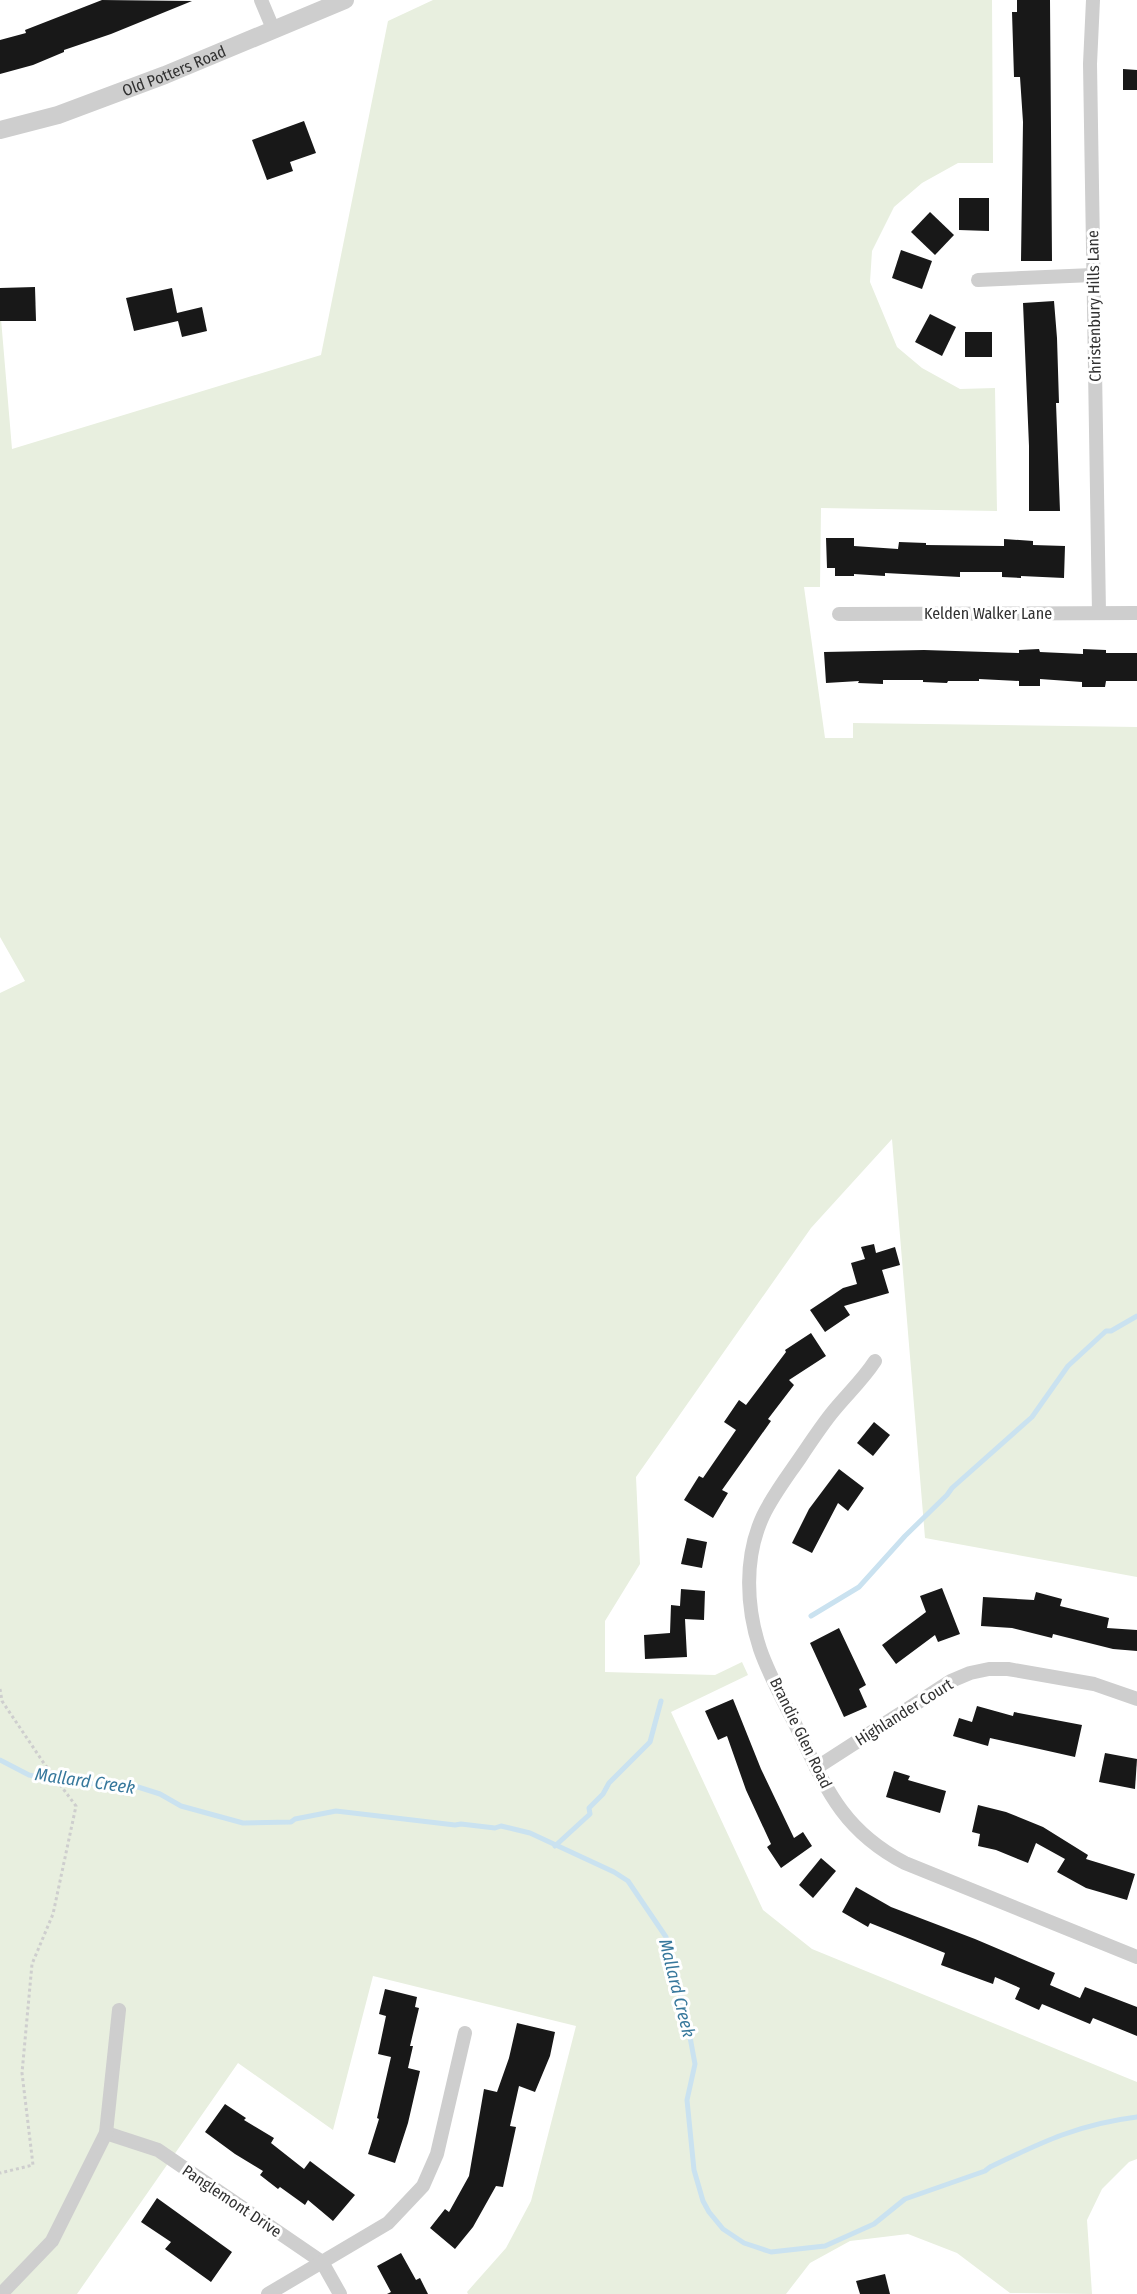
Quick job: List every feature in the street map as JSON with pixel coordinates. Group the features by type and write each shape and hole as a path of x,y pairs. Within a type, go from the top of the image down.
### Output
{"street":[{"path":"261,0 274,31"},
{"name":"Old Potters Road","path":"0,130 58,115 274,31 345,0"},
{"name":"Christenbury Hills Lane","path":"1093,0 1090,64 1099,613"},
{"path":"978,280 1093,275"},
{"name":"Kelden Walker Lane","path":"839,614 1137,613"},
{"name":"Brandie Glen Road","path":"875,1361 861,1382 832,1413 772,1498 755,1540 749,1593 753,1626 761,1652 816,1768 848,1819 864,1837 882,1851 905,1863 1137,1957"},
{"name":"Highlander Court","path":"816,1768 951,1681 970,1673 989,1669 1008,1669 1094,1684 1137,1699"},
{"path":"1,2294 52,2241 106,2133 119,2010"},
{"path":"268,2294 388,2223 423,2187 437,2154 465,2033"},
{"name":"Panglemont Drive","path":"106,2133 158,2150 322,2262 340,2294"}],"path":[{"path":"0,1689 2,1701 76,1806 53,1914 32,1964 22,2073 33,2165 0,2173"}],"green space":[{"path":"433,0 992,0 993,163 958,163 922,183 894,207 872,251 870,282 897,347 922,368 960,389 995,388 997,511 821,508 820,587 804,587 825,738 853,738 853,723 1137,727 1137,1577 925,1538 892,1139 811,1228 636,1477 640,1564 605,1621 605,1672 715,1675 742,1662 748,1675 671,1712 763,1910 812,1949 1137,2082 1137,2159 1129,2162 1102,2189 1087,2220 1092,2294 1010,2293 957,2253 908,2234 850,2241 810,2263 786,2294 468,2294 467,2292 506,2248 531,2201 576,2026 373,1976 333,2130 238,2063 77,2294 0,2294 0,993 25,981 0,937 0,307 12,449 321,355 388,21"}],"building":[{"path":"102,0 192,1 111,34 64,50 64,52 33,65 0,74 0,40 26,33 25,30"},
{"path":"1017,0 1050,0 1052,261 1021,261 1023,122 1020,77 1014,77 1012,12 1017,12"},
{"path":"1123,69 1137,70 1137,90 1123,90"},
{"path":"304,121 316,153 290,162 293,171 267,180 252,140"},
{"path":"959,198 989,198 989,231 959,230"},
{"path":"930,212 954,235 935,255 911,232"},
{"path":"901,250 932,261 922,289 892,278"},
{"path":"35,287 36,321 0,321 0,288"},
{"path":"172,288 177,313 202,307 207,331 182,337 178,321 134,331 126,298"},
{"path":"1054,301 1059,403 1056,403 1060,511 1029,511 1029,446 1023,303"},
{"path":"930,314 956,327 942,356 915,342"},
{"path":"965,332 992,332 992,357 965,357"},
{"path":"826,538 854,538 854,546 898,549 899,542 926,543 926,545 1004,546 1004,539 1033,541 1033,545 1065,546 1064,578 1002,577 1002,572 960,572 960,577 885,573 885,576 854,574 854,576 835,576 835,568 827,568"},
{"path":"1039,649 1040,652 1083,654 1083,649 1106,650 1106,653 1137,653 1137,681 1106,681 1105,687 1082,687 1082,682 1040,679 1040,686 1019,686 1019,681 979,679 979,681 948,681 947,683 923,682 923,680 883,680 883,684 858,683 859,681 826,683 824,652 924,650 1019,653 1019,650"},
{"path":"874,1244 876,1253 895,1247 900,1265 882,1270 889,1293 844,1306 850,1315 825,1332 810,1310 843,1288 857,1284 851,1263 865,1259 861,1247"},
{"path":"811,1333 826,1356 789,1380 794,1385 768,1419 771,1421 722,1490 728,1493 713,1518 684,1500 699,1476 703,1478 736,1430 724,1422 739,1400 746,1405 786,1352 785,1350"},
{"path":"874,1422 890,1435 873,1456 857,1443"},
{"path":"839,1469 864,1488 848,1511 838,1503 812,1553 792,1543 809,1509"},
{"path":"687,1538 707,1542 702,1568 681,1564"},
{"path":"942,1588 960,1634 938,1642 935,1635 896,1664 882,1645 926,1612 920,1596"},
{"path":"681,1589 705,1591 704,1620 685,1619 687,1657 645,1659 644,1635 670,1633 671,1605 680,1606"},
{"path":"1036,1592 1062,1599 1060,1606 1109,1618 1107,1628 1137,1630 1137,1651 1113,1649 1053,1634 1052,1638 1012,1628 981,1626 983,1597 1034,1600"},
{"path":"839,1628 866,1685 859,1689 867,1707 844,1717 810,1643"},
{"path":"733,1699 761,1769 794,1838 803,1832 812,1846 781,1868 767,1847 771,1844 746,1790 727,1736 718,1740 705,1711"},
{"path":"977,1706 1013,1716 1014,1712 1082,1725 1075,1757 990,1738 988,1746 953,1736 959,1718 972,1722"},
{"path":"1105,1753 1137,1759 1135,1789 1099,1782"},
{"path":"894,1771 910,1776 908,1780 946,1791 940,1813 886,1797"},
{"path":"978,1805 1006,1812 1043,1827 1088,1855 1086,1859 1135,1874 1127,1900 1086,1888 1057,1872 1065,1859 1036,1843 1028,1863 996,1850 978,1846 980,1834 972,1832"},
{"path":"821,1858 836,1871 813,1898 799,1885"},
{"path":"856,1887 891,1907 1055,1973 1050,1985 1080,1998 1085,1987 1137,2007 1137,2036 1093,2018 1090,2024 1042,2004 1039,2010 1015,1999 1020,1988 995,1977 993,1984 941,1965 945,1953 870,1923 868,1927 842,1912"},
{"path":"385,1989 417,1997 415,2007 419,2008 410,2046 413,2046 408,2068 420,2071 408,2123 395,2163 368,2154 379,2119 377,2118 391,2057 378,2054 386,2016 379,2014"},
{"path":"517,2023 555,2032 550,2056 535,2092 519,2086 510,2126 516,2127 503,2187 496,2186 473,2227 455,2249 430,2228 445,2209 449,2212 469,2176 484,2089 497,2092 509,2058"},
{"path":"225,2104 246,2118 244,2120 274,2138 271,2143 304,2169 310,2161 355,2195 333,2221 308,2200 305,2205 280,2187 278,2189 260,2175 263,2171 205,2132"},
{"path":"157,2198 232,2252 211,2282 165,2249 171,2242 141,2222"},
{"path":"401,2253 416,2280 420,2278 428,2294 387,2294 391,2292 377,2266"},
{"path":"885,2274 890,2294 860,2294 856,2281"}],"waterway":[{"path":"811,1616 859,1587 952,1488 1032,1417 1068,1366 1106,1331 1111,1331 1137,1316"},
{"path":"555,1846 590,1814 589,1808 603,1794 609,1783 650,1742 661,1701"},
{"name":"Mallard Creek","path":"0,1760 29,1775 59,1781 138,1787 160,1794 181,1806 243,1823 291,1822 295,1819 336,1811 455,1825 495,1828 501,1826 530,1833 614,1872 628,1881 666,1937 695,2064 687,2100 694,2170 703,2201 723,2229 744,2243 771,2252 825,2246 874,2224 905,2199 985,2171 1061,2135 1097,2124 1137,2117"}]}
